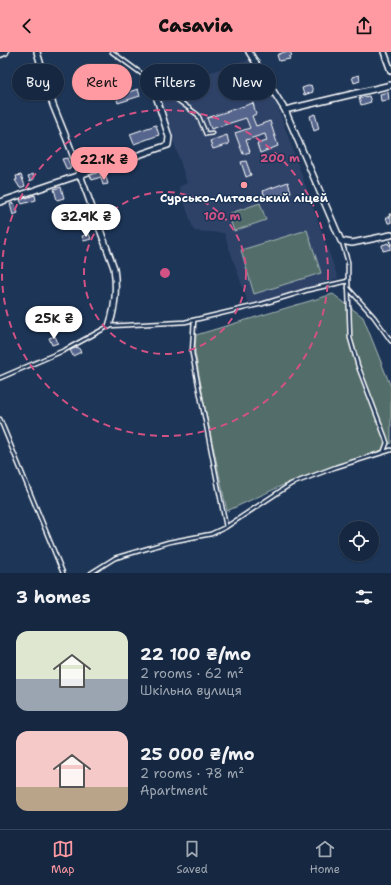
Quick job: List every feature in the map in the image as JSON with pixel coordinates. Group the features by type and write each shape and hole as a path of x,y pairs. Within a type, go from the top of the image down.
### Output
{"street":[{"path":"0,54 4,52"},
{"path":"37,52 53,105 114,268 117,288 116,302 109,326"},
{"path":"249,52 285,110 341,240 352,243 391,235"},
{"path":"384,52 391,71"},
{"path":"285,110 391,85"},
{"path":"0,202 168,145 169,137 157,100"}],"lane":[{"path":"112,52 140,73"},
{"path":"177,100 198,115 206,134 212,133"},
{"path":"341,240 348,262 347,285 350,338 358,366 386,437 387,442 384,452"},
{"path":"0,378 65,350 109,326 159,325 194,320 228,313 308,290 348,281"},
{"path":"347,285 348,290 358,298 391,341"},
{"path":"194,320 192,353 226,527"},
{"path":"0,419 63,573"},
{"path":"91,573 115,558 168,542 211,534 226,527 291,484 391,450"}],"shaded area":[{"name":"Сурсько-Литовський ліцей","path":"249,60 251,64 236,64"},
{"name":"Сурсько-Литовський ліцей","path":"218,70 218,100 274,100 277,105 338,278 249,306 224,233 194,231 179,187 187,183 160,100 210,100 210,72"}],"green space":[{"path":"260,203 266,220 234,231 228,214"},
{"path":"307,230 321,273 254,294 241,250"},
{"path":"333,294 363,317 391,387 391,443 382,450 290,482 227,511 205,409 195,352 196,335"}],"building":[{"path":"284,52 290,52 292,55 289,57 290,59 279,61 277,55"},
{"path":"359,75 360,81 354,83 352,77"},
{"path":"311,85 313,92 304,95 302,88"},
{"path":"138,89 140,96 132,99 132,91"},
{"path":"388,92 389,100 381,101 380,94"},
{"path":"369,96 371,102 361,105 359,98"},
{"path":"117,100 127,100 118,103"},
{"path":"253,103 256,114 252,116 256,126 270,121 278,146 260,153 257,144 267,141 265,134 246,140 250,152 243,154 235,133 250,128 246,118 211,129 207,118"},
{"path":"315,114 319,129 314,131 310,116"},
{"path":"156,125 159,135 134,144 130,134"},
{"path":"227,135 229,144 213,149 210,141"},
{"path":"67,158 71,168 67,170 62,159"},
{"path":"246,161 251,175 246,177 241,162"},
{"path":"99,172 101,177 92,180 90,175"},
{"path":"33,174 34,179 30,181 28,176"},
{"path":"21,175 25,186 20,188 15,180 17,180 16,176"},
{"path":"106,177 108,184 103,185 101,178"},
{"path":"288,182 291,192 266,200 263,191"},
{"path":"61,187 64,198 57,200 54,189"},
{"path":"35,195 36,200 22,204 20,200"},
{"path":"14,203 18,213 13,215 10,204"},
{"path":"389,214 391,214 391,223 388,223 386,217 390,217"},
{"path":"114,221 116,226 109,229 107,223"},
{"path":"89,234 91,239 84,241 82,236"},
{"path":"388,243 391,245 391,249 383,251 382,245"},
{"path":"55,336 58,343 52,345 49,338"},
{"path":"78,347 81,352 73,356 70,350"}],"place":[{"name":"Сурсько-Литовський ліцей","path":"244,185"}]}
